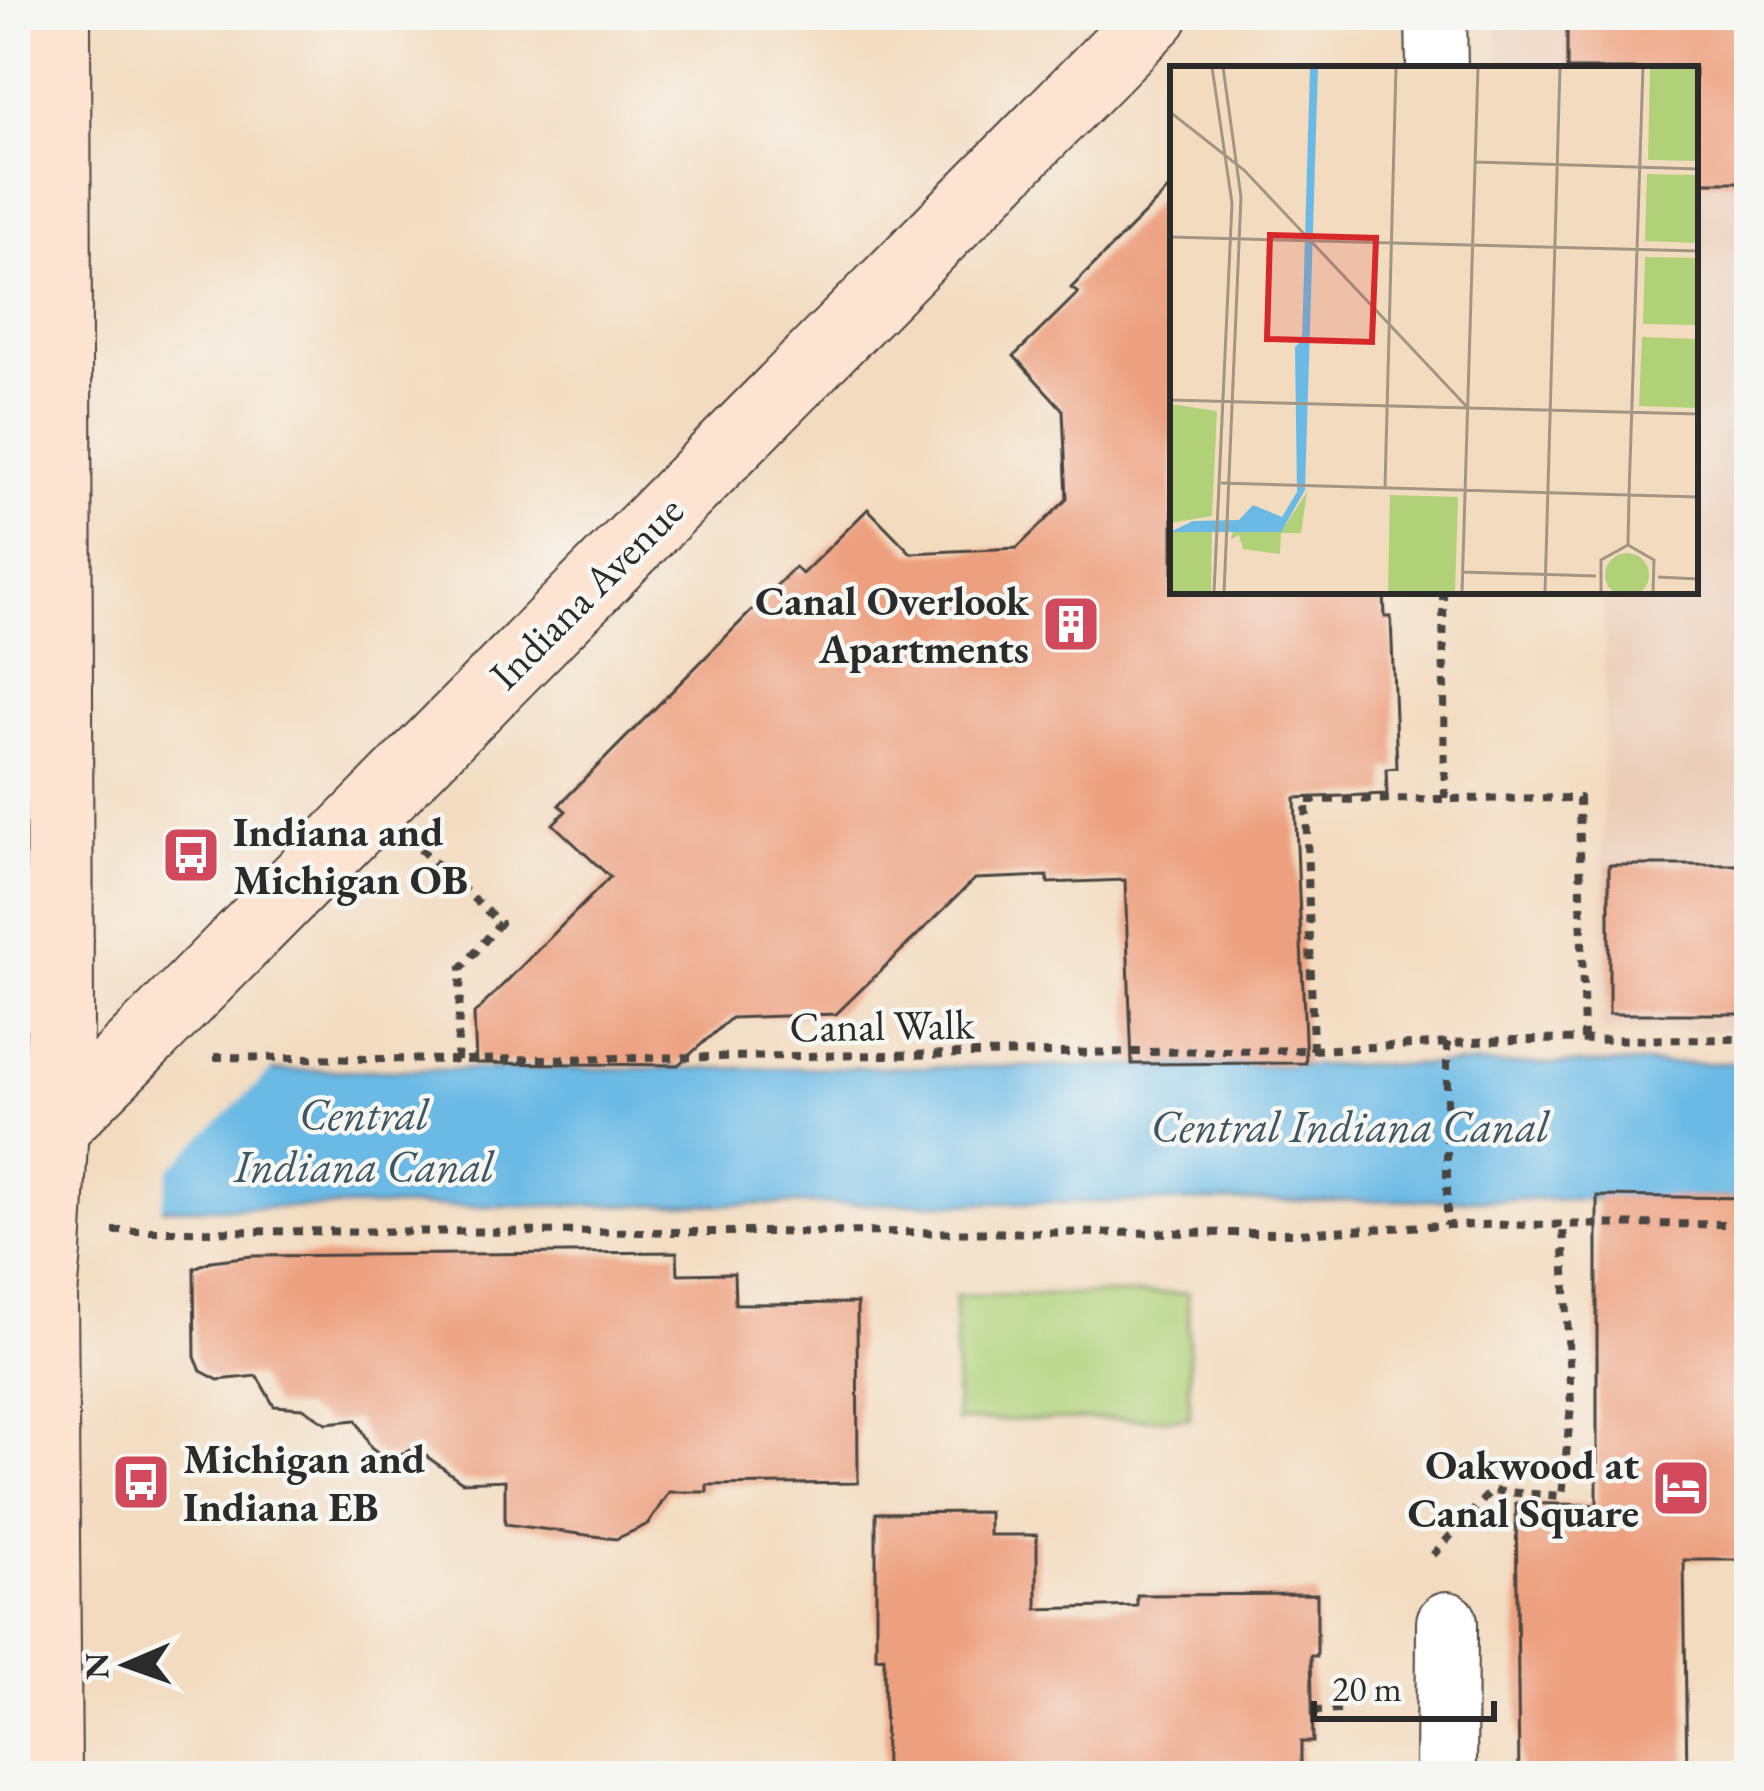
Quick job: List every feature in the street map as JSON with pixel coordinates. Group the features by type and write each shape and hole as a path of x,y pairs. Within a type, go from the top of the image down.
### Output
{"main road":[{"path":"48,1776 44,1296 48,1250 35,1148 60,1033 39,757 49,550 57,15"},
{"name":"Indiana Avenue","path":"35,1148 175,1045 375,807 1155,15"}],"street":[{"path":"1436,15 1437,66"},
{"path":"1446,1776 1447,1622"}],"path":[{"path":"1443,594 1445,800"},
{"path":"1313,1050 1306,800 1579,798 1584,1040"},
{"path":"375,807 500,923 461,969 457,1060"},
{"name":"Canal Walk","path":"175,1045 457,1060 1749,1040"},
{"path":"1447,1043 1447,1226"},
{"path":"110,1231 1294,1233 1447,1226 1749,1224"},
{"path":"1432,1555 1491,1491 1562,1496 1571,1406 1563,1225"},
{"path":"1313,1711 1343,1710"},
{"path":"1356,1760 1356,1776"}],"shaded area":[{"path":"1498,15 1749,15 1749,1031 1602,1031 1604,594 1698,594 1698,66 1498,66"}],"green space":[{"path":"1188,1293 1190,1418 956,1421 955,1296"}],"water":[{"name":"Central Indiana Canal","path":"1749,1063 1749,1198 15,1209 15,1072"}],"pier":[{"path":"278,1064 169,1170 160,1215 15,1215 15,1065"}],"building":[{"path":"1567,15 1749,15 1749,182 1698,182 1698,66 1567,66"},
{"name":"Canal Overlook Apartments","path":"1170,188 1170,594 1384,594 1385,617 1391,617 1397,768 1386,769 1387,794 1295,798 1306,1063 1132,1064 1125,880 1048,883 1047,876 975,879 836,1014 731,1018 678,1065 476,1063 474,1014 610,877 553,824 566,811 559,805 795,567 802,574 868,509 911,553 1017,548 1067,499 1063,410 1014,356 1078,293 1071,288"},
{"path":"1609,865 1749,865 1749,1014 1609,1014"},
{"name":"Oakwood at Canal Square","path":"1597,1196 1749,1198 1749,1560 1684,1560 1687,1776 1519,1776 1516,1503 1597,1505"},
{"path":"677,1252 678,1274 734,1273 735,1304 857,1303 858,1483 707,1485 707,1492 669,1492 648,1524 616,1539 505,1524 505,1480 462,1482 415,1448 394,1457 381,1456 371,1448 356,1420 326,1423 303,1408 274,1406 257,1376 218,1380 201,1371 195,1357 194,1268 211,1261 252,1256"},
{"path":"989,1512 989,1535 1037,1535 1037,1609 1137,1606 1137,1595 1317,1594 1317,1656 1311,1656 1313,1742 1301,1742 1301,1776 885,1776 884,1657 876,1658 876,1513"}],"place":[{"name":"Canal Overlook Apartments","path":"1071,624"},
{"name":"Indiana and Michigan OB","path":"191,855"},
{"name":"Michigan and Indiana EB","path":"141,1482"},
{"name":"Oakwood at Canal Square","path":"1681,1488"}]}
